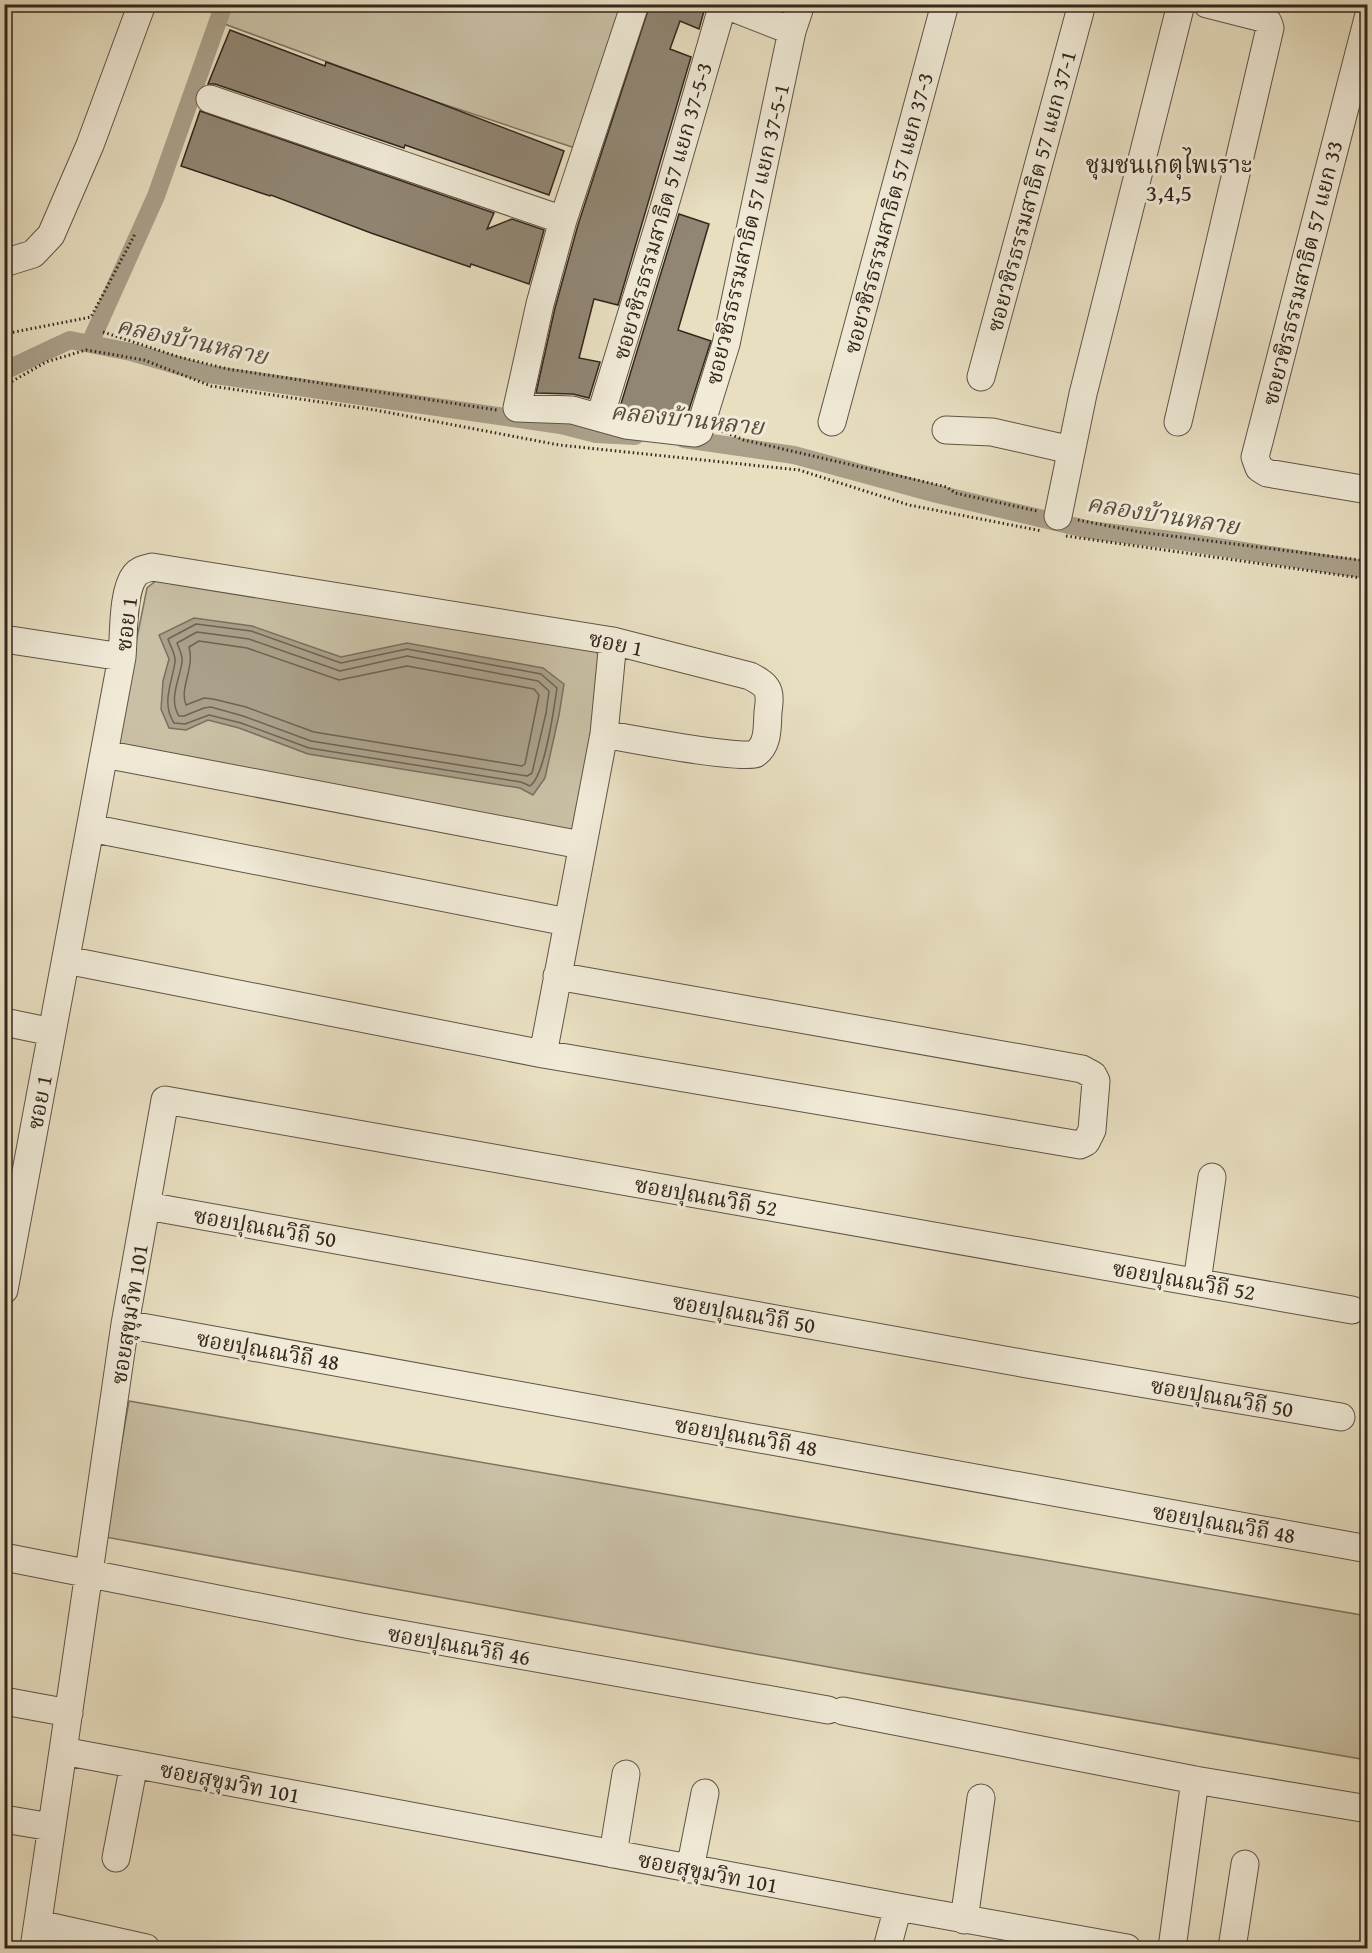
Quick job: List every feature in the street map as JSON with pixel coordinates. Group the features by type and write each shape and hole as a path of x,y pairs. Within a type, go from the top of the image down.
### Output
{"street":[{"path":"4,263 33,254 51,236 90,145 142,4"},
{"path":"512,418 563,220 635,4"},
{"path":"723,4 792,31 801,4"},
{"name":"ซอยวชิรธรรมสาธิต 57 แยก 37-5-3","path":"600,417 659,226 723,4"},
{"name":"ซอยวชิรธรรมสาธิต 57 แยก 37-3","path":"831,422 945,4"},
{"name":"ซอยวชิรธรรมสาธิต 57 แยก 37-1","path":"981,378 1082,4"},
{"path":"1054,527 1083,394 1181,4"},
{"path":"1178,422 1270,28 1268,22 1262,18 1207,4"},
{"name":"ซอยวชิรธรรมสาธิต 57 แยก 33","path":"1368,18 1255,457 1259,468 1267,473 1368,490"},
{"name":"ซอยวชิรธรรมสาธิต 57 แยก 37-5-1","path":"512,418 572,410 626,425 695,434 702,427 726,344 792,31"},
{"path":"210,99 563,220"},
{"path":"946,430 992,432 1071,450"},
{"name":"ซอย 1","path":"4,1290 122,657 128,591 134,576 141,570 152,567 614,641 750,676 768,688 770,696 766,740 761,748 750,756 604,734"},
{"path":"4,639 122,657"},
{"path":"543,1054 581,845 604,734 614,641"},
{"path":"104,754 581,845"},
{"path":"90,828 567,922"},
{"path":"66,960 543,1054 1080,1145 1086,1143 1092,1130 1096,1081 1093,1075 1082,1069 557,975"},
{"path":"4,1022 52,1032"},
{"name":"ซอยปุณณวิถี 52","path":"147,1206 165,1100 1352,1310"},
{"path":"1197,1282 1212,1177"},
{"name":"ซอยสุขุมวิท 101","path":"147,1206 125,1324 63,1751 964,1920 1127,1948"},
{"name":"ซอยปุณณวิถี 50","path":"147,1206 1027,1364 1341,1417"},
{"name":"ซอยปุณณวิถี 48","path":"125,1324 1368,1549"},
{"name":"ซอยปุณณวิถี 46","path":"4,1557 361,1628 835,1711 1195,1780 1368,1809"},
{"path":"4,1701 69,1713"},
{"path":"63,1751 51,1827 49,1938 146,1948"},
{"path":"116,1858 134,1764"},
{"path":"613,1854 626,1774"},
{"path":"1172,1948 1195,1780"},
{"path":"690,1869 705,1793"},
{"path":"964,1920 981,1798"},
{"path":"4,1819 51,1827"},
{"path":"1232,1948 1245,1864"},
{"path":"887,1948 898,1907"}],"path":[{"path":"4,334 91,317 135,234"},
{"path":"103,332 179,357 228,369 508,412 512,418 506,435"},
{"path":"4,386 46,362 86,350 144,360 211,386 375,410 559,445 799,470 909,505 1054,527 1208,558 1368,579"},
{"path":"720,430 744,440 947,487 955,493 1054,527 1140,532 1368,561"}],"shaded area":[{"path":"226,4 624,5 578,149 428,99 219,22"},
{"path":"158,579 596,651 603,663 573,832 115,747 147,588"},
{"path":"129,1401 1367,1616 1367,1760 862,1673 105,1537"}],"water":[{"path":"194,618 252,626 341,657 407,643 543,668 564,684 545,778 533,795 520,788 308,754 239,728 208,720 186,730 169,728 161,709 163,681 169,659 159,635"}],"building":[{"path":"650,4 706,4 699,29 680,21 670,49 691,57 618,305 594,299 579,358 600,362 589,398 573,394 536,393 555,308 578,225"},
{"path":"230,30 325,66 326,62 423,97 564,151 549,195 405,145 404,148 215,84 208,84"},
{"path":"200,111 494,213 487,229 512,219 544,230 529,284 471,264 470,267 271,195 181,166"},
{"path":"679,214 709,224 678,330 711,341 687,416 620,407"}],"waterway":[{"path":"90,343 156,196 224,4"},
{"name":"คลองบ้านหลาย","path":"4,371 70,340 131,352 208,374 561,425 596,434 635,436"},
{"name":"คลองบ้านหลาย","path":"684,439 794,455 937,494 1090,530 1368,570"}],"district":[{"name":"ชุมชนเกตุไพเราะ 3,4,5","path":"1169,179"}]}
